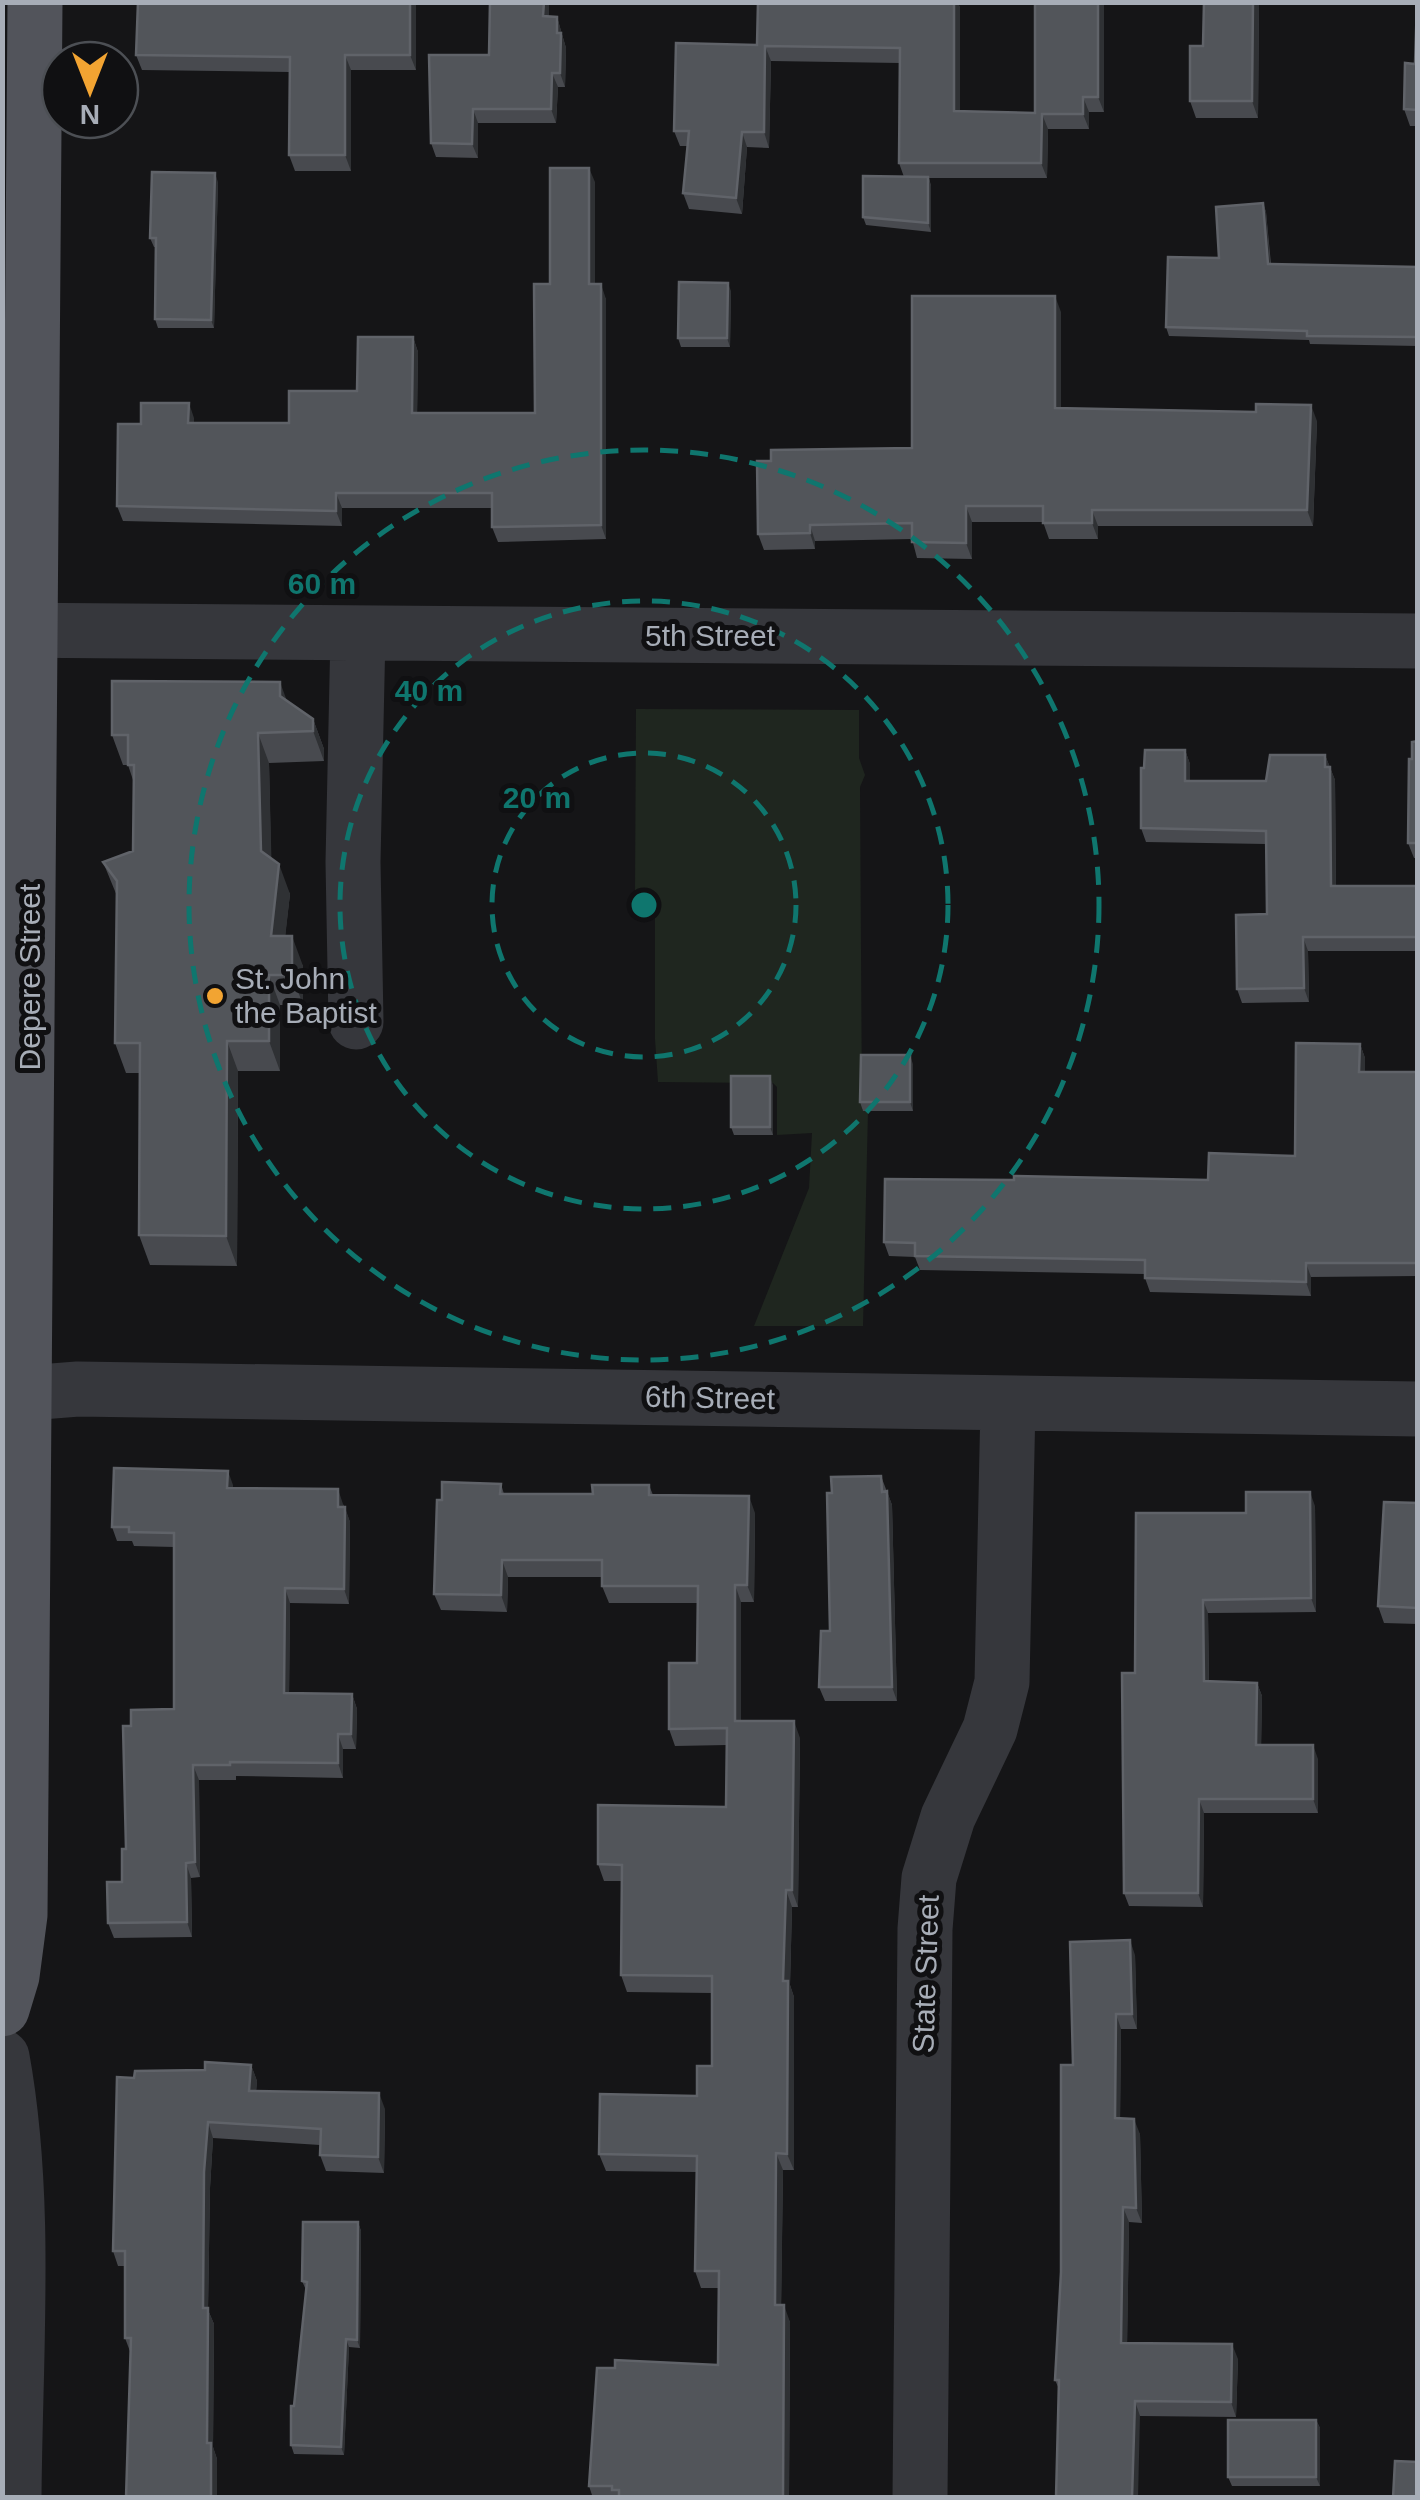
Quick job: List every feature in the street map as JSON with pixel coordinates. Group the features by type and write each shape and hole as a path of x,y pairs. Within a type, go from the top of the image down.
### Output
{"main road":[{"name":"Depere Street","path":"2,2009 12,1976 20,1915 14,1394 17,630 35,2"}],"street":[{"name":"5th Street","path":"17,630 1418,641"},
{"path":"356,1022 353,862 358,633"},
{"name":"6th Street","path":"14,1394 78,1389 1418,1410"},
{"name":"State Street","path":"920,2498 925,1929 930,1878 948,1817 990,1729 1002,1682 1008,1404"},
{"path":"2,2057 14,2122 16,2191 14,2498"}],"shaded area":[{"path":"636,709 859,710 859,758 865,775 860,787 862,1110 868,1111 863,1326 754,1326 809,1188 812,1133 777,1135 777,1087 773,1083 658,1082 655,896 635,895"}],"building":[{"path":"138,2 410,2 410,55 345,55 345,155 289,155 290,57 140,55 140,40 137,40"},
{"path":"490,2 544,2 543,16 557,17 557,33 561,33 560,73 552,73 551,109 473,109 472,144 431,143 429,55 489,55"},
{"path":"758,2 954,2 954,111 1035,113 1035,2 1098,2 1098,97 1083,97 1083,114 1042,114 1041,163 899,163 900,48 765,46 764,132 742,132 736,198 683,193 689,131 674,131 676,43 757,45"},
{"path":"1204,2 1253,2 1252,101 1190,101 1190,46 1203,46"},
{"path":"1417,2 1418,110 1404,109 1405,63 1415,64"},
{"path":"550,168 589,168 589,284 601,284 601,525 492,527 492,493 336,493 336,511 117,506 118,424 141,424 141,403 189,403 188,423 289,423 289,391 357,391 358,337 413,337 412,413 535,413 534,284 550,284"},
{"path":"152,172 215,173 211,320 155,319 156,238 150,238"},
{"path":"863,176 928,177 928,223 863,217"},
{"path":"1263,203 1268,264 1418,267 1418,337 1307,336 1307,331 1166,327 1168,257 1219,258 1216,207"},
{"path":"679,282 728,283 727,338 678,338"},
{"path":"912,296 1055,296 1055,408 1256,412 1256,404 1311,405 1307,510 1092,510 1092,523 1043,523 1043,506 966,506 966,543 912,542 912,523 810,525 810,533 758,534 757,461 771,461 771,450 912,448"},
{"name":"St. John the Baptist","path":"112,681 280,682 280,696 313,719 313,731 258,733 261,851 279,864 271,936 292,936 292,975 269,975 269,1041 227,1041 226,1236 139,1235 140,1043 115,1043 117,881 103,862 133,851 134,765 128,765 128,735 112,735"},
{"path":"1418,741 1418,843 1408,843 1409,759 1412,742"},
{"path":"1145,750 1185,750 1185,781 1266,781 1270,755 1325,755 1325,767 1330,767 1331,886 1418,886 1418,937 1303,937 1304,988 1237,989 1236,915 1267,914 1266,831 1141,828 1141,768"},
{"path":"1296,1043 1360,1044 1359,1072 1418,1072 1418,1263 1306,1263 1306,1282 1145,1278 1145,1260 915,1256 915,1243 884,1242 885,1179 1014,1180 1014,1176 1208,1180 1209,1153 1295,1156"},
{"path":"861,1055 910,1055 910,1102 860,1102"},
{"path":"731,1076 770,1076 770,1127 731,1127"},
{"path":"114,1468 228,1471 227,1488 338,1489 338,1507 345,1507 344,1589 285,1588 284,1693 352,1694 351,1734 338,1734 338,1763 193,1765 195,1862 186,1863 187,1922 108,1923 107,1882 122,1882 122,1849 126,1849 123,1726 131,1726 131,1710 174,1709 174,1533 129,1532 129,1527 112,1527"},
{"path":"881,1476 882,1492 887,1491 892,1687 819,1687 821,1631 830,1631 827,1493 832,1493 831,1477"},
{"path":"442,1482 501,1484 500,1494 593,1494 592,1485 649,1485 649,1495 749,1496 747,1585 735,1585 735,1721 794,1721 792,1890 786,1890 783,1981 788,1981 787,2154 776,2153 775,2305 784,2305 783,2498 619,2498 619,2490 612,2490 612,2486 589,2486 597,2368 615,2368 615,2360 718,2365 719,2271 695,2271 697,2156 599,2154 600,2094 697,2096 697,2066 712,2066 712,1976 621,1975 622,1865 598,1864 598,1805 726,1807 727,1728 669,1729 669,1663 697,1663 698,1586 602,1586 602,1560 502,1560 501,1595 434,1594 437,1500 442,1500"},
{"path":"1246,1492 1310,1492 1311,1598 1203,1600 1204,1681 1257,1683 1256,1745 1313,1745 1313,1799 1199,1799 1198,1893 1124,1893 1122,1673 1135,1673 1136,1513 1246,1513"},
{"path":"1384,1502 1418,1503 1418,1608 1378,1606"},
{"path":"1130,1940 1132,2014 1116,2014 1115,2118 1134,2119 1136,2208 1123,2207 1121,2343 1232,2344 1231,2402 1135,2401 1132,2498 1056,2498 1061,2065 1073,2065 1070,1942"},
{"path":"205,2062 251,2065 249,2091 379,2093 378,2157 320,2155 321,2129 208,2122 203,2308 208,2308 207,2443 211,2443 211,2498 126,2498 131,2338 125,2338 125,2251 113,2251 117,2077 134,2078 135,2071 205,2070"},
{"path":"303,2222 358,2222 357,2340 346,2339 341,2447 291,2445 291,2406 307,2282 302,2281"},
{"path":"1228,2420 1316,2420 1316,2477 1228,2477"},
{"path":"1395,2461 1418,2462 1418,2498 1393,2498"}],"place":[{"name":"St. John the Baptist","path":"215,996"}]}
